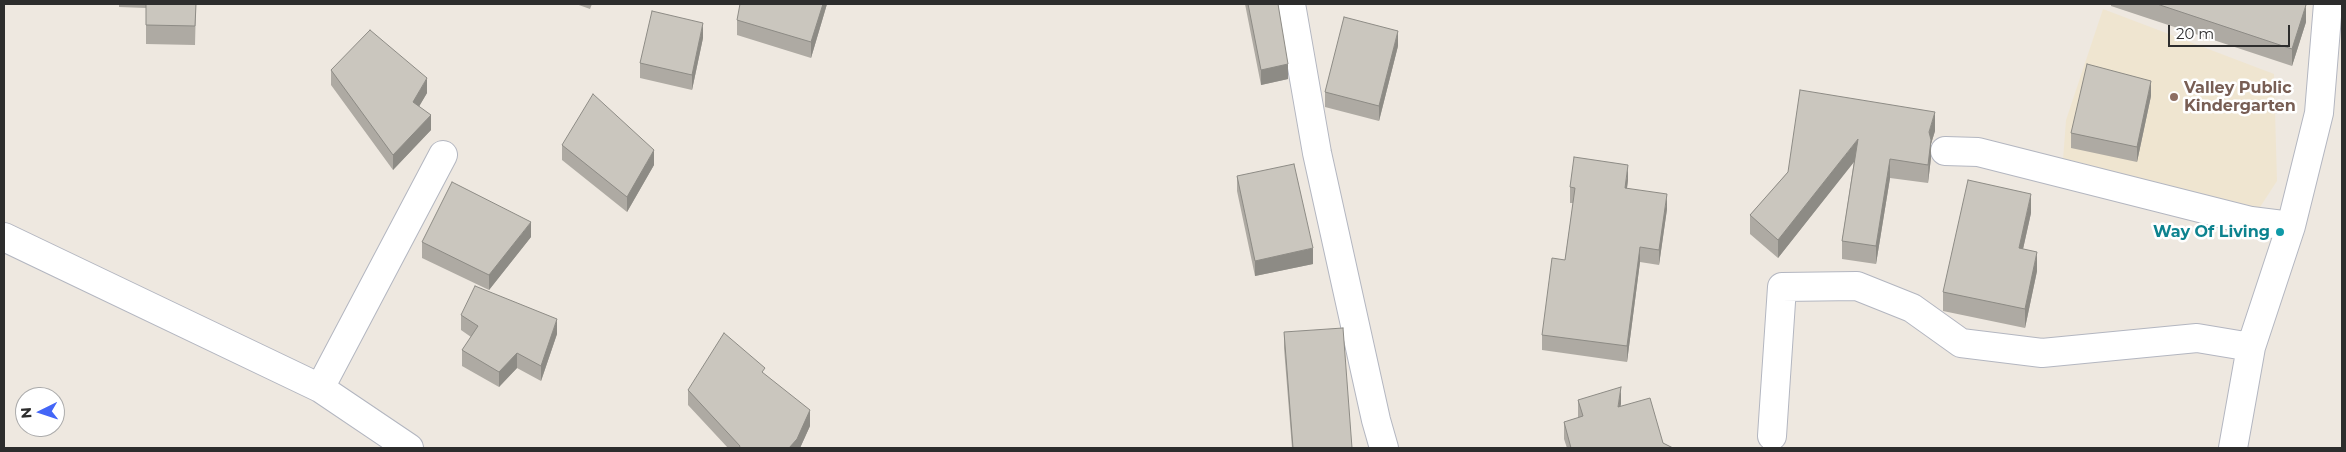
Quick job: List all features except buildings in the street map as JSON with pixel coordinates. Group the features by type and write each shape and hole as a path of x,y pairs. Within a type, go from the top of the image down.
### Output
{"street":[{"path":"1291,4 1316,153 1376,420 1384,448"},
{"path":"2233,448 2251,347 2291,226 2319,113 2328,4"},
{"path":"1945,151 1978,152 2251,221 2291,226"},
{"path":"320,388 443,156"},
{"path":"4,237 320,388 409,448"},
{"path":"1772,436 1782,287 1857,286 1912,308 1961,343 2042,353 2197,338 2251,347"}],"shaded area":[{"name":"Valley Public Kindergarten","path":"2103,9 2274,74 2277,181 2251,221 2062,173 2066,120"}],"place":[{"name":"Valley Public Kindergarten","path":"2174,97"},
{"name":"Way Of Living","path":"2280,232"}]}
